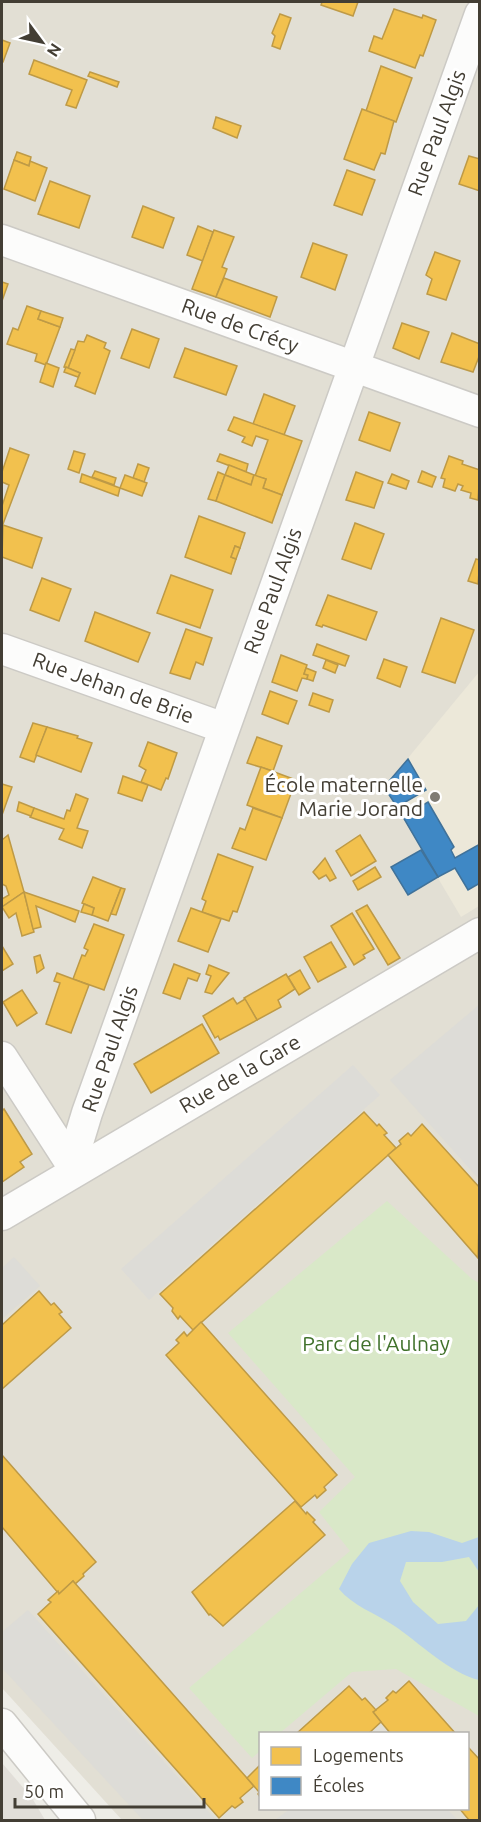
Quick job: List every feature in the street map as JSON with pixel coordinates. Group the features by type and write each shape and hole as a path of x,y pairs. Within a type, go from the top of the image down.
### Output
{"street":[{"name":"Rue Paul Algis","path":"75,1170 77,1146 87,1113 480,14"},
{"name":"Rue de Crécy","path":"2,240 480,412"},
{"name":"Rue Jehan de Brie","path":"2,649 224,728"},
{"name":"Rue de la Gare","path":"2,1215 480,933"},
{"path":"2,1057 75,1170"},
{"path":"2,1724 80,1821"}],"shaded area":[{"path":"2,2 479,2 479,1820 122,1820 2,1688"},
{"name":"École maternelle Marie Jorand","path":"479,672 479,906 461,917 384,787"},
{"path":"479,1005 479,1179 390,1080"},
{"path":"353,1065 380,1095 149,1300 121,1269"},
{"path":"14,1257 40,1286 2,1319 2,1268"},
{"path":"28,1610 216,1820 143,1820 2,1668 2,1632"},
{"path":"2,1763 32,1798 45,1820 2,1820"},
{"path":"289,1810 448,1810 458,1820 275,1820"}],"green space":[{"name":"Parc de l'Aulnay","path":"387,1201 479,1283 479,1716 396,1669 352,1672 281,1732 259,1732 259,1752 252,1758 189,1688 350,1551 319,1512 355,1477 228,1333"}],"water":[{"path":"411,1531 429,1532 462,1543 479,1537 479,1572 469,1557 442,1562 406,1562 400,1581 413,1602 438,1624 466,1621 479,1605 479,1680 445,1664 393,1625 351,1600 339,1589 352,1564 369,1543"}],"building: Logements":[{"path":"322,2 358,2 353,16 321,5"},
{"path":"394,9 436,20 423,56 420,55 415,68 369,51 374,36 382,39"},
{"path":"280,14 291,18 280,49 272,46 275,36 272,33"},
{"path":"2,40 10,43 3,62 2,62"},
{"path":"34,60 87,80 76,108 66,105 72,90 29,74"},
{"path":"381,66 412,78 396,122 366,111"},
{"path":"90,72 119,82 117,87 88,76"},
{"path":"362,109 394,121 385,154 381,153 374,170 344,159"},
{"path":"216,117 241,126 237,138 213,128"},
{"path":"17,152 31,157 29,166 14,160"},
{"path":"469,156 480,159 480,191 459,184"},
{"path":"14,160 29,166 30,161 47,168 35,201 4,189"},
{"path":"347,170 375,180 362,215 334,205"},
{"path":"50,181 90,196 79,228 38,214"},
{"path":"143,206 174,218 163,248 132,237"},
{"path":"198,226 213,232 203,261 187,255"},
{"path":"214,230 234,237 222,267 227,269 216,297 192,289"},
{"path":"313,243 347,255 335,290 301,277"},
{"path":"435,252 460,261 446,300 427,294 432,279 426,275"},
{"path":"224,278 277,297 270,317 216,297"},
{"path":"2,282 8,284 2,301"},
{"path":"27,306 41,311 38,319 60,327 46,365 35,361 37,354 7,344 13,328 18,330"},
{"path":"41,311 63,318 60,327 38,319"},
{"path":"402,323 429,332 419,359 393,348"},
{"path":"132,329 159,339 149,368 121,358"},
{"path":"452,333 480,344 480,354 473,372 441,362"},
{"path":"87,335 106,343 104,348 110,351 95,394 75,386 80,373 68,368 78,341 84,342"},
{"path":"185,348 237,366 226,395 174,377"},
{"path":"71,349 75,350 68,368 64,367"},
{"path":"46,363 59,368 53,387 40,382"},
{"path":"66,367 80,373 78,377 64,372"},
{"path":"264,394 295,406 284,435 253,424"},
{"path":"369,412 400,423 390,451 359,440"},
{"path":"234,417 302,441 282,495 263,488 266,479 255,476 268,440 256,436 252,446 242,442 245,437 228,430"},
{"path":"10,448 29,455 2,524 2,506 9,485 2,482 2,472"},
{"path":"74,451 85,454 79,473 68,469"},
{"path":"220,454 248,464 246,472 217,461"},
{"path":"449,456 463,461 462,464 480,470 478,500 470,498 471,493 461,490 463,486 458,484 455,491 443,487 445,479 441,478"},
{"path":"138,464 149,468 144,482 133,478"},
{"path":"229,465 254,475 251,485 225,475"},
{"path":"95,471 116,478 114,485 92,477"},
{"path":"422,471 436,477 432,487 418,482"},
{"path":"218,472 225,475 216,501 208,499"},
{"path":"356,472 383,482 374,508 346,500"},
{"path":"82,474 120,488 118,496 80,482"},
{"path":"392,474 409,481 406,489 388,483"},
{"path":"125,475 147,483 142,496 120,488"},
{"path":"225,475 251,485 254,475 266,479 263,488 282,495 272,523 216,501"},
{"path":"199,516 245,533 240,548 235,546 231,557 236,559 231,574 185,557"},
{"path":"355,523 384,534 371,569 342,559"},
{"path":"3,525 42,538 32,568 2,557"},
{"path":"235,546 240,548 236,559 231,557"},
{"path":"476,559 480,560 478,584 468,581"},
{"path":"171,575 213,590 200,628 157,613"},
{"path":"42,578 71,589 59,621 30,610"},
{"path":"328,595 377,612 366,640 323,625 322,627 316,625"},
{"path":"95,612 150,633 138,662 85,641"},
{"path":"441,618 474,630 455,683 422,672"},
{"path":"186,629 212,638 203,665 196,662 190,679 170,673"},
{"path":"317,644 349,656 345,666 313,655"},
{"path":"281,655 307,665 304,674 308,675 307,679 302,678 297,691 272,682"},
{"path":"384,659 407,667 400,687 377,678"},
{"path":"326,660 338,665 335,673 323,668"},
{"path":"306,668 316,672 313,681 307,679 308,675 304,674"},
{"path":"270,691 297,701 288,724 262,714"},
{"path":"313,693 333,700 329,712 309,705"},
{"path":"33,723 47,727 34,762 20,757"},
{"path":"47,727 78,736 77,738 92,743 81,772 36,755"},
{"path":"257,737 282,746 273,771 247,763"},
{"path":"148,742 177,753 168,779 166,778 161,790 141,782 146,770 139,766"},
{"path":"261,767 296,780 282,818 247,805"},
{"path":"123,776 148,785 142,801 118,793"},
{"path":"2,784 12,787 2,815"},
{"path":"76,794 88,799 77,828 88,831 82,848 59,839 64,829 30,817 34,808 64,819 67,810 70,811"},
{"path":"19,802 34,808 31,816 17,811"},
{"path":"253,808 282,818 266,860 232,848 240,828 245,830"},
{"path":"8,835 24,892 2,907 2,899 9,895 6,886 2,884 2,840"},
{"path":"360,835 376,861 351,876 336,851"},
{"path":"218,854 253,867 237,912 233,911 229,921 202,912 206,901 202,899"},
{"path":"325,858 336,878 330,881 326,875 319,879 313,872"},
{"path":"375,867 381,877 358,890 353,881"},
{"path":"93,877 121,888 108,921 92,915 94,908 82,903"},
{"path":"121,888 125,889 116,915 111,914"},
{"path":"24,892 34,932 22,936 16,913 9,918 2,907"},
{"path":"24,892 79,911 75,922 36,906 41,927 33,929"},
{"path":"84,904 94,908 92,915 81,912"},
{"path":"367,905 400,958 388,965 356,911"},
{"path":"191,908 221,919 208,952 178,941"},
{"path":"352,913 374,949 363,955 365,958 354,965 331,926"},
{"path":"94,924 124,935 104,990 73,979 82,955 85,956 88,950 84,948"},
{"path":"331,942 346,967 318,982 304,957"},
{"path":"2,946 13,964 2,971"},
{"path":"40,955 44,968 37,973 34,957"},
{"path":"174,964 200,974 197,981 188,978 180,999 163,993"},
{"path":"209,965 229,973 212,994 205,992 211,976 206,974"},
{"path":"300,970 310,988 299,995 288,977"},
{"path":"57,973 89,985 71,1033 46,1024 60,983 54,981"},
{"path":"286,974 295,989 278,1000 281,1007 257,1020 244,998"},
{"path":"22,990 37,1013 17,1026 3,1002"},
{"path":"233,998 237,1004 245,999 257,1020 220,1040 218,1036 215,1038 203,1016"},
{"path":"202,1024 219,1053 151,1093 134,1064"},
{"path":"4,1109 32,1154 20,1162 24,1167 2,1182 2,1111"},
{"path":"364,1112 387,1133 384,1135 396,1148 193,1330 180,1316 178,1319 172,1311 173,1308 160,1294"},
{"path":"422,1124 480,1188 478,1258 388,1155 401,1144 399,1141 408,1133 411,1136"},
{"path":"39,1291 51,1305 54,1303 62,1312 59,1314 71,1328 2,1389 2,1325"},
{"path":"201,1322 337,1475 324,1487 326,1490 317,1498 315,1495 301,1507 166,1355 179,1343 176,1340 184,1332 187,1336"},
{"path":"2,1455 96,1562 75,1584 73,1581 59,1594 2,1527"},
{"path":"295,1501 306,1514 307,1512 315,1520 313,1522 325,1535 223,1626 209,1615 192,1592"},
{"path":"73,1581 254,1786 240,1798 243,1802 235,1808 232,1806 219,1818 38,1614 51,1602 48,1600 58,1591 59,1594"},
{"path":"409,1681 454,1732 389,1732 373,1712 388,1700 386,1698 393,1691 396,1693"},
{"path":"349,1686 362,1700 365,1698 376,1710 373,1712 381,1722 370,1732 298,1732"},
{"path":"469,1748 480,1760 480,1820 469,1820 461,1810 469,1810"},
{"path":"259,1766 259,1792 247,1778"}],"building: Écoles":[{"path":"408,759 426,790 397,807 384,787"},
{"path":"428,802 454,847 451,850 455,858 480,844 480,883 468,890 455,868 438,877 403,817"},
{"path":"421,850 438,877 408,895 391,867"}],"place":[{"name":"École maternelle Marie Jorand","path":"435,797"}]}
